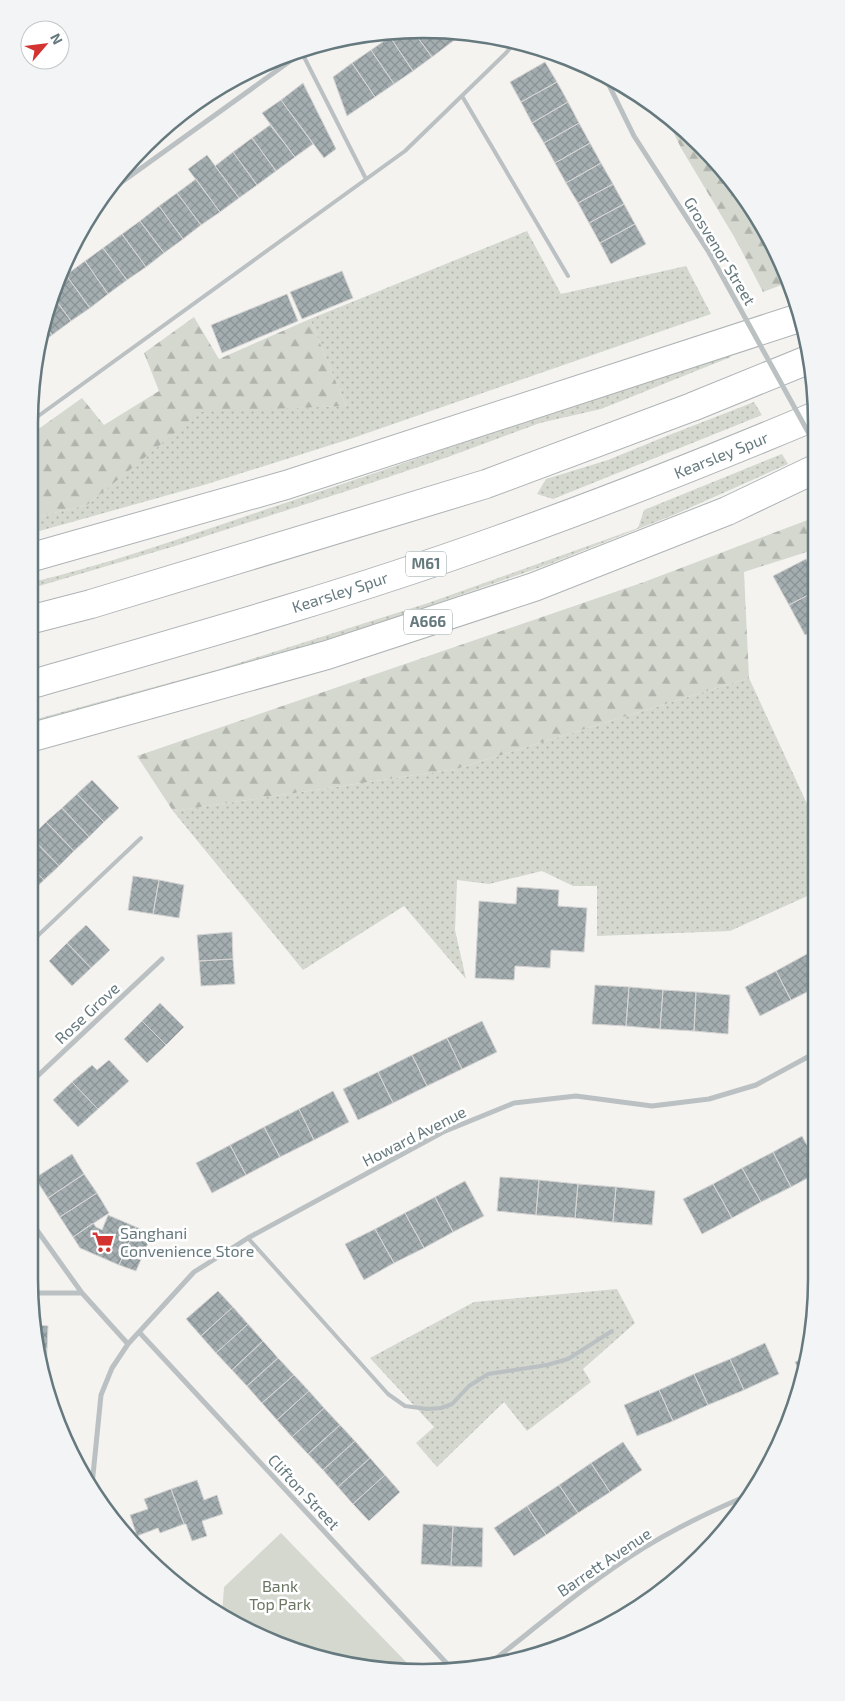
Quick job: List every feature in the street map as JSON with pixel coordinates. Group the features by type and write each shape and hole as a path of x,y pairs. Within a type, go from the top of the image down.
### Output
{"highway":[{"path":"38,555 286,485 793,320"},
{"path":"38,618 91,604 486,484 801,363"},
{"name":"Kearsley Spur","path":"38,682 321,599 494,541 686,470 808,419"},
{"name":"A666","path":"38,735 326,655 534,587 727,511 808,472"}],"street":[{"path":"122,182 291,61"},
{"name":"Grosvenor Street","path":"610,86 634,136 710,254 808,432"},
{"name":"Rose Grove","path":"38,1076 162,959"},
{"name":"Howard Avenue","path":"93,1477 101,1395 112,1368 128,1344 194,1272 248,1238 443,1132 514,1103 576,1096 652,1106 709,1100 756,1084 808,1057"},
{"path":"38,1232 82,1293 128,1344"},
{"path":"38,1293 82,1293"},
{"name":"Clifton Street","path":"139,1332 446,1663"},
{"name":"Barrett Avenue","path":"501,1655 589,1585 642,1549 710,1512 737,1500"}],"lane":[{"path":"38,416 406,151 510,48"},
{"path":"304,57 366,179"},
{"path":"462,96 568,276"},
{"path":"38,935 141,838"},
{"path":"248,1238 388,1394 405,1406 427,1409 441,1408 452,1404 470,1386 488,1374 547,1365 568,1359 612,1331"}],"green space":[{"path":"672,130 695,150 712,169 743,209 768,252 782,285 763,292 736,240"},
{"path":"527,231 561,294 686,266 711,314 353,438 204,485 38,531 38,517 87,505 200,411 346,406 310,319"},
{"path":"194,317 219,359 310,319 346,406 200,412 87,505 38,517 38,429 82,398 104,425 159,391 144,353"},
{"path":"726,351 731,357 601,409 540,423 350,490 175,546 38,586 38,581 177,540"},
{"path":"754,402 762,415 553,499 537,494 546,479 608,460"},
{"path":"782,454 788,464 676,514 547,565 388,620 199,681 38,726 38,719 220,669 428,603 638,528 644,510"},
{"path":"808,520 808,552 744,572 749,678 456,769 173,811 137,756 644,582"},
{"path":"749,678 808,806 808,896 730,931 597,936 597,886 573,886 542,871 489,884 457,880 455,930 466,979 404,906 303,970 173,811 456,769"},
{"path":"617,1289 635,1323 583,1369 591,1382 527,1431 504,1402 437,1467 416,1443 434,1427 370,1358 474,1302"},
{"name":"Bank Top Park","path":"281,1533 408,1663 347,1656 299,1643 275,1634 223,1607 224,1587"}],"building":[{"path":"418,38 456,39 432,57"},
{"path":"418,38 432,57 413,71 391,39"},
{"path":"387,39 391,39 413,71 394,84 371,50"},
{"path":"371,50 394,84 375,97 352,63"},
{"path":"545,62 557,82 521,102 510,82"},
{"path":"352,63 375,97 347,116 333,77"},
{"path":"557,82 568,102 532,123 521,102"},
{"path":"303,83 336,149 324,158 281,100"},
{"path":"281,100 313,144 295,157 262,113"},
{"path":"568,102 579,123 544,143 532,123"},
{"path":"579,123 590,143 555,163 544,143"},
{"path":"270,125 295,157 276,171 252,138"},
{"path":"252,138 276,171 257,185 233,152"},
{"path":"590,143 601,163 566,183 555,163"},
{"path":"233,152 257,185 239,198 215,166"},
{"path":"207,155 239,198 220,212 188,169"},
{"path":"601,163 613,184 578,203 566,183"},
{"path":"196,179 220,212 201,225 177,193"},
{"path":"613,184 624,204 589,223 578,203"},
{"path":"177,193 201,225 183,239 159,206"},
{"path":"624,204 635,224 600,243 589,223"},
{"path":"159,206 183,239 164,253 140,221"},
{"path":"140,221 164,253 146,267 122,234"},
{"path":"635,224 646,244 611,264 600,243"},
{"path":"122,234 146,267 127,280 103,248"},
{"path":"103,248 127,280 108,294 85,261"},
{"path":"85,261 108,294 90,308 67,276"},
{"path":"342,271 353,298 302,319 290,292"},
{"path":"67,276 90,308 71,321 57,302"},
{"path":"287,294 298,321 222,353 211,325"},
{"path":"57,302 71,321 52,335 49,331"},
{"path":"49,331 52,335 47,339"},
{"path":"806,559 808,563 808,595 789,605 773,576"},
{"path":"808,595 808,633 805,635 789,605"},
{"path":"92,780 119,808 104,822 77,794"},
{"path":"77,794 104,822 89,837 62,808"},
{"path":"62,808 89,837 74,851 46,822"},
{"path":"46,822 74,851 59,866 38,844 38,830"},
{"path":"38,844 59,866 44,880 38,874"},
{"path":"38,874 44,880 38,886"},
{"path":"133,876 159,880 153,914 128,910"},
{"path":"159,880 184,885 179,918 153,914"},
{"path":"517,887 559,890 558,906 587,908 584,952 551,950 550,968 515,966 514,980 475,978 479,901 516,904"},
{"path":"86,925 110,950 91,968 67,943"},
{"path":"232,932 233,959 199,961 197,935"},
{"path":"67,943 91,968 72,986 49,961"},
{"path":"807,954 808,992 791,1000 776,971"},
{"path":"233,959 235,984 201,986 199,961"},
{"path":"776,971 791,1000 760,1016 745,987"},
{"path":"595,985 629,987 626,1026 592,1024"},
{"path":"629,987 663,990 660,1029 626,1026"},
{"path":"663,990 696,992 694,1031 660,1029"},
{"path":"696,992 730,995 728,1034 694,1031"},
{"path":"160,1003 184,1027 166,1045 142,1021"},
{"path":"142,1021 166,1045 147,1063 124,1039"},
{"path":"482,1021 497,1052 462,1069 447,1038"},
{"path":"447,1038 462,1069 427,1086 412,1055"},
{"path":"412,1055 427,1086 393,1103 378,1072"},
{"path":"109,1060 129,1081 98,1109 72,1082 92,1065 97,1070"},
{"path":"378,1072 393,1103 358,1120 343,1089"},
{"path":"72,1082 98,1109 78,1127 53,1100"},
{"path":"333,1091 349,1122 314,1140 299,1109"},
{"path":"299,1109 314,1140 280,1157 264,1127"},
{"path":"264,1127 280,1157 246,1175 230,1145"},
{"path":"802,1136 808,1147 808,1178 791,1187 773,1152"},
{"path":"230,1145 246,1175 212,1193 196,1163"},
{"path":"773,1152 791,1187 761,1202 742,1168"},
{"path":"72,1154 84,1174 48,1198 38,1183 38,1176"},
{"path":"742,1168 761,1202 732,1218 713,1184"},
{"path":"84,1174 97,1193 60,1217 48,1198"},
{"path":"500,1177 539,1180 536,1215 497,1211"},
{"path":"539,1180 578,1184 575,1218 536,1215"},
{"path":"465,1181 484,1216 453,1232 435,1197"},
{"path":"578,1184 616,1187 613,1222 575,1218"},
{"path":"713,1184 732,1218 702,1234 683,1199"},
{"path":"616,1187 655,1191 652,1225 613,1222"},
{"path":"97,1193 109,1213 73,1237 60,1217"},
{"path":"435,1197 453,1232 424,1248 405,1213"},
{"path":"405,1213 424,1248 394,1263 375,1229"},
{"name":"Sanghani Convenience Store","path":"108,1215 136,1227 119,1265 80,1248 73,1237 93,1223 102,1230"},
{"path":"136,1227 152,1234 136,1271 119,1265"},
{"path":"375,1229 394,1263 364,1280 345,1244"},
{"path":"218,1291 233,1307 201,1336 186,1319"},
{"path":"233,1307 248,1324 216,1353 201,1336"},
{"path":"248,1324 263,1341 232,1370 216,1353"},
{"path":"41,1325 48,1326 47,1349 44,1349"},
{"path":"263,1341 278,1358 247,1386 232,1370"},
{"path":"765,1343 779,1374 744,1390 730,1359"},
{"path":"44,1349 47,1349 47,1360"},
{"path":"278,1358 294,1375 262,1403 247,1386"},
{"path":"730,1359 744,1390 708,1405 694,1374"},
{"path":"694,1374 708,1405 673,1421 659,1390"},
{"path":"294,1375 309,1391 277,1420 262,1403"},
{"path":"659,1390 673,1421 637,1436 624,1405"},
{"path":"309,1391 324,1408 292,1437 277,1420"},
{"path":"324,1408 340,1425 308,1454 292,1437"},
{"path":"340,1425 355,1441 323,1470 308,1454"},
{"path":"355,1441 370,1458 338,1487 323,1470"},
{"path":"623,1442 642,1470 610,1492 591,1463"},
{"path":"370,1458 385,1475 353,1504 338,1487"},
{"path":"591,1463 610,1492 578,1513 559,1485"},
{"path":"385,1475 400,1492 369,1521 353,1504"},
{"path":"197,1480 204,1500 217,1495 223,1514 202,1521 207,1536 192,1541 171,1489"},
{"path":"559,1485 578,1513 546,1535 527,1506"},
{"path":"171,1489 184,1524 160,1533 158,1528 137,1536 130,1515 148,1509 144,1499"},
{"path":"527,1506 546,1535 514,1556 494,1528"},
{"path":"423,1524 453,1526 451,1566 421,1564"},
{"path":"453,1526 483,1528 482,1567 451,1566"}],"place":[{"name":"Sanghani Convenience Store","path":"103,1242"}]}
